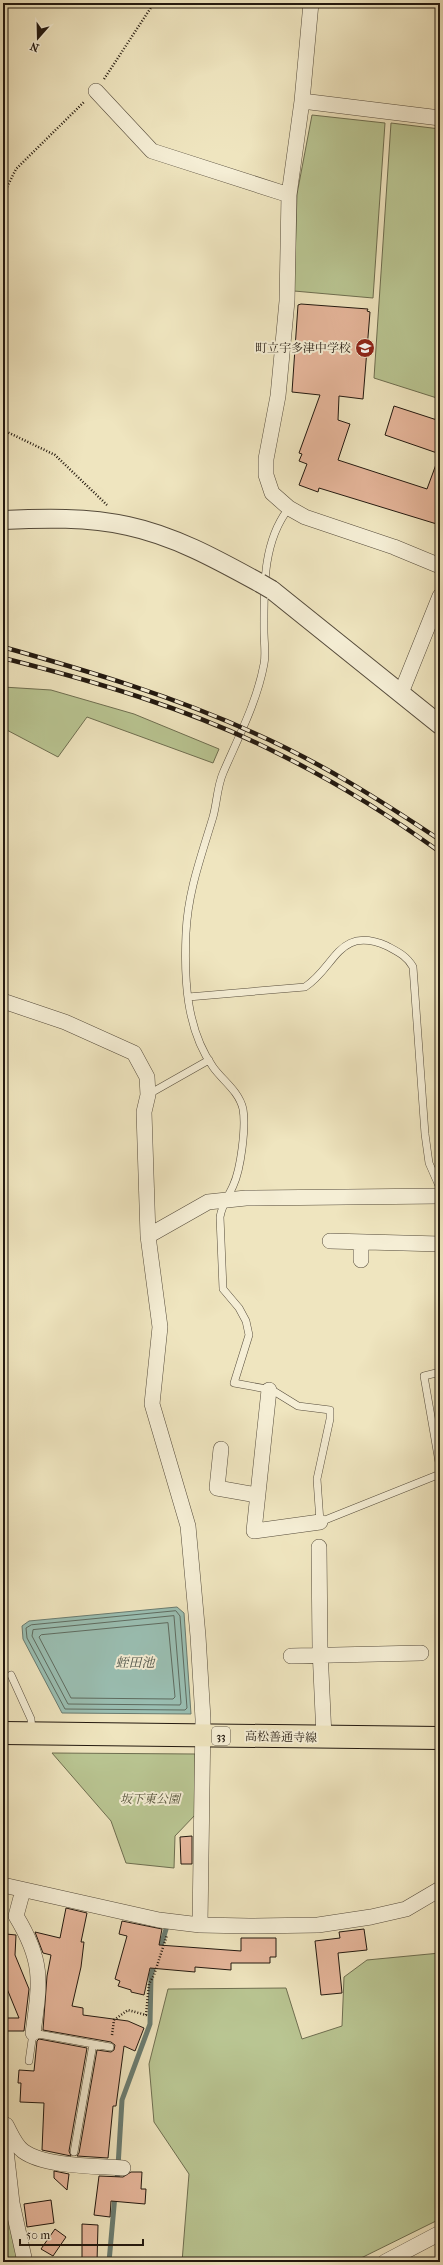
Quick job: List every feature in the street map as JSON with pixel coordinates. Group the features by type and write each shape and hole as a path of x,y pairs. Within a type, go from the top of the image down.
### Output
{"main road":[{"name":"高松善通寺線","path":"3,1733 440,1738"}],"street":[{"path":"311,3 302,101 289,195 287,301 278,396 266,459 266,475 272,493 288,508 305,517 394,546 440,566"},
{"path":"96,90 152,151 289,195"},
{"path":"302,101 440,118"},
{"path":"3,520 81,520 128,526 165,537 211,556 266,586 440,725"},
{"path":"401,693 440,596"},
{"path":"3,1001 65,1022 134,1053 147,1076 148,1095 144,1112 148,1236 160,1327 152,1404 188,1526 198,1636 203,1736 200,1925"},
{"path":"148,1236 208,1202 246,1198 440,1196"},
{"path":"330,1241 440,1244"},
{"path":"361,1242 361,1260"},
{"path":"269,1390 254,1532 320,1522"},
{"path":"222,1449 217,1488 257,1495"},
{"path":"319,1547 320,1655 324,1737"},
{"path":"291,1656 421,1653"},
{"path":"3,1886 172,1922 200,1925 318,1925 406,1909 440,1889"},
{"path":"22,1890 16,1916 28,1936 37,1963 40,1987 33,2033"},
{"path":"3,2120 16,2144 24,2151 37,2157 74,2164 123,2168"},
{"path":"3,2124 12,2203 25,2262"},
{"path":"385,2262 440,2233"}],"lane":[{"path":"288,508 276,529 268,551 264,596 264,663 259,682 237,743 222,776 214,815 194,874 188,902 186,935 188,997 193,1025 209,1060 234,1090 243,1107 244,1125 239,1162 234,1185 226,1200 220,1217 223,1289 239,1308 246,1321 249,1335 234,1383 269,1390 298,1406 330,1410 330,1419 317,1479 320,1522 440,1474"},
{"path":"188,997 305,987 315,981 341,947 351,942 364,940 386,946 409,959 413,967 425,1134 429,1163 440,1188 440,1196"},
{"path":"148,1095 209,1060"},
{"path":"440,1372 424,1376 440,1468"},
{"path":"11,1676 31,1719 33,1733"},
{"path":"29,2061 33,2033 110,2047"},
{"path":"74,2152 93,2044"}],"path":[{"path":"3,195 16,169 96,90 154,3"},
{"path":"3,430 55,455 128,526"},
{"path":"110,2047 114,2020 128,2010 146,2015 149,1984 154,1975 172,1922"}],"green space":[{"path":"312,115 385,123 373,298 294,291 297,194"},
{"path":"391,123 440,129 440,399 374,378"},
{"path":"3,687 51,690 134,714 219,749 213,763 87,717 58,757 3,728"},
{"name":"坂下東公園","path":"52,1753 195,1754 196,1814 175,1836 174,1868 126,1863 111,1821"},
{"path":"440,1953 440,2219 353,2262 182,2262 189,2174 154,2122 149,2064 168,1989 286,1988 302,2039 342,2026 344,1977 367,1960"},
{"path":"3,2182 20,2262 3,2262"}],"water":[{"name":"蛭田池","path":"177,1607 184,1613 191,1714 62,1713 23,1639 22,1626 29,1621"}],"building":[{"path":"298,305 368,309 367,311 370,312 363,399 339,396 338,420 350,424 338,460 427,489 438,459 440,459 440,525 319,488 318,492 299,485 307,464 299,461 302,454 299,453 320,395 292,392"},
{"path":"394,406 440,421 440,454 385,435"},
{"path":"192,1836 192,1864 181,1864 180,1837"},
{"path":"66,1908 87,1913 81,1942 84,1942 81,1967 72,2006 83,2008 83,2015 128,2021 144,2028 135,2051 124,2046 116,2106 113,2106 108,2158 77,2156 79,2153 97,2050 111,2052 114,2050 115,2045 111,2042 43,2030 47,1976 51,1955 43,1953 35,1932 60,1938"},
{"path":"122,1921 162,1929 159,1945 241,1951 241,1938 276,1938 276,1957 270,1957 270,1963 231,1963 231,1970 195,1967 195,1972 150,1968 144,1995 131,1992 131,1990 118,1986 120,1981 115,1979 127,1936 119,1934"},
{"path":"3,1927 6,1934 16,1935 15,1955 29,1989 24,2031 5,2031 5,2018 19,2018 3,1979"},
{"path":"364,1929 367,1950 338,1953 342,1993 321,1995 315,1941 340,1938 339,1932"},
{"path":"39,2039 87,2048 69,2151 71,2156 42,2150 44,2103 20,2102 21,2083 18,2083 19,2070 34,2071 37,2041"},
{"path":"54,2171 69,2174 67,2190 54,2178"},
{"path":"131,2172 142,2172 141,2189 146,2189 145,2204 111,2201 110,2217 94,2215 99,2176 123,2177"},
{"path":"51,2200 54,2223 27,2227 24,2204"},
{"path":"82,2224 98,2225 97,2262 82,2262"},
{"path":"55,2229 66,2237 53,2256 41,2249"}],"waterway":[{"path":"159,1952 167,1926"},
{"path":"117,2183 122,2100 150,2024 151,1975 155,1963"},
{"path":"109,2262 115,2195"}],"railway":[{"path":"3,647 130,685 193,707 254,733 302,756 349,782 440,840"},
{"path":"3,658 108,687 212,723 298,764 340,787 381,812 440,852"}],"place":[{"name":"町立宇多津中学校","path":"365,348"}]}
